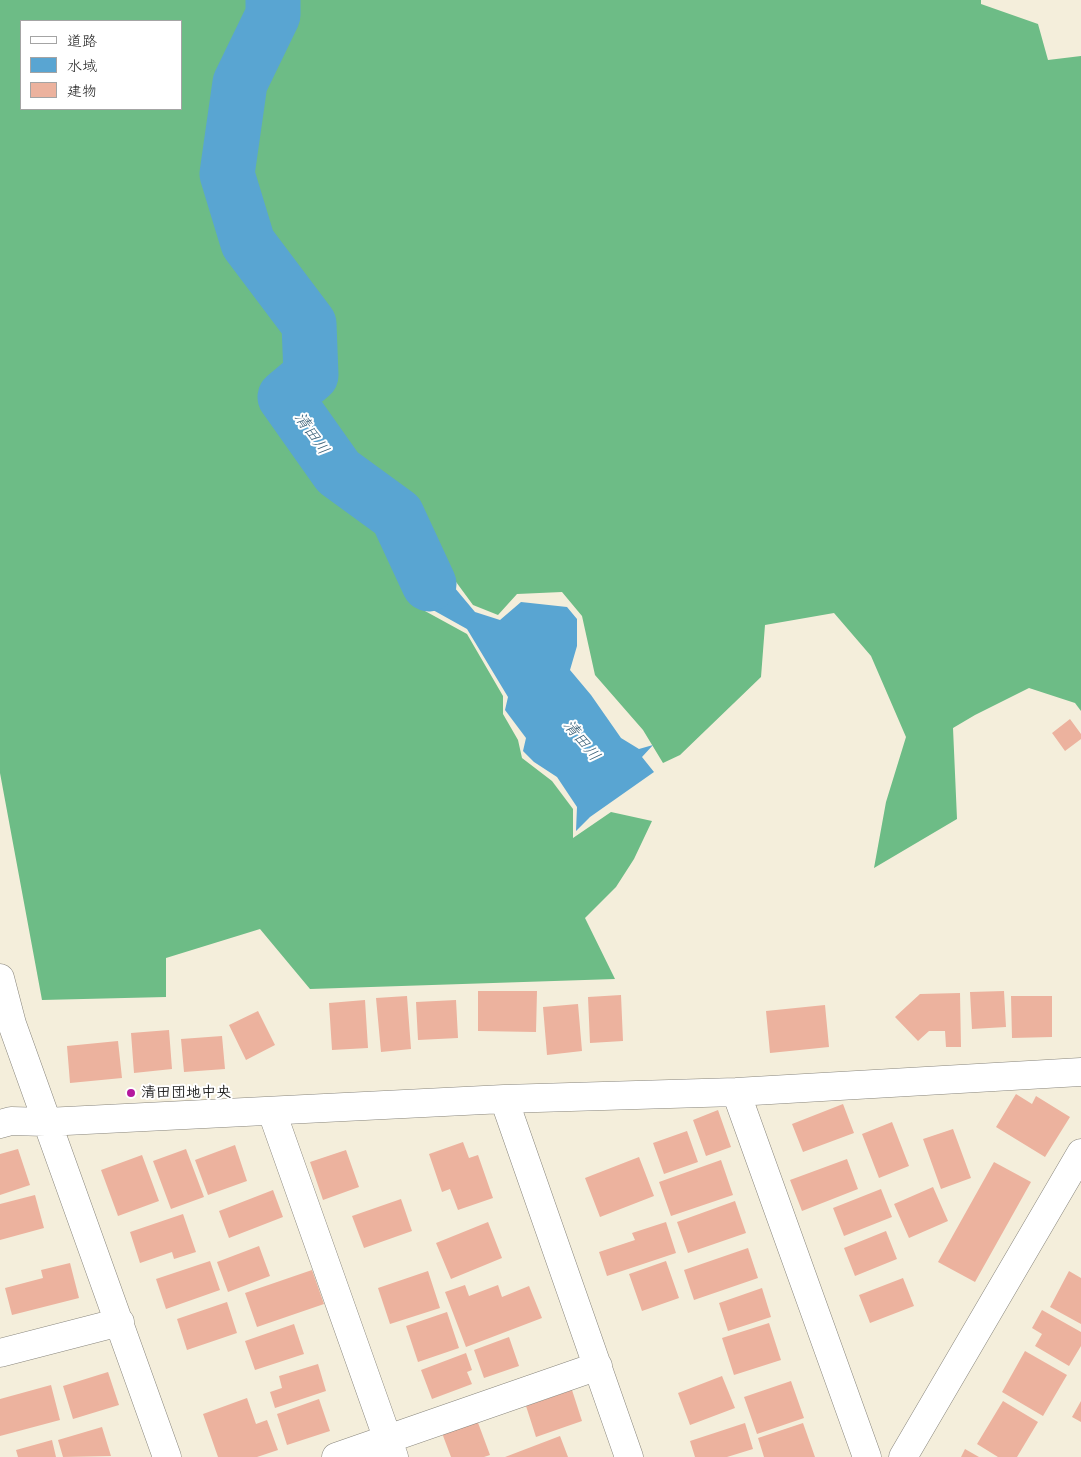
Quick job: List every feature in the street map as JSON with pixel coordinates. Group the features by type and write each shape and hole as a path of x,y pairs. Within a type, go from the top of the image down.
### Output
{"street":[{"path":"0,978 12,1024 46,1122 120,1322 167,1457"},
{"path":"0,1124 11,1121 46,1122 272,1112 504,1099 736,1092 1081,1072"},
{"path":"736,1092 866,1457"},
{"path":"504,1099 630,1457"},
{"path":"272,1112 391,1447"},
{"path":"902,1457 1081,1152"},
{"path":"0,1353 120,1322"},
{"path":"336,1457 391,1447 598,1366"}],"green space":[{"path":"0,0 981,0 981,4 1038,24 1048,60 1081,56 1081,711 1075,703 1029,688 953,728 957,819 874,868 886,802 906,737 871,656 834,613 765,625 761,677 680,755 663,763 643,730 595,675 582,616 562,592 517,594 498,615 473,605 401,507 391,535 393,556 425,611 467,634 503,696 503,714 518,740 522,758 552,781 573,809 573,838 611,812 652,821 634,859 616,887 585,918 615,979 310,989 260,929 166,958 166,997 42,1000 0,773"}],"water":[{"path":"397,515 412,524 423,550 475,612 500,620 521,602 567,607 577,619 577,646 570,670 591,695 621,738 639,749 653,745 642,757 654,772 590,817 576,831 577,807 557,777 534,762 523,751 526,738 505,710 508,697 467,629 424,605 417,581 397,551"}],"building":[{"path":"1070,719 1081,734 1081,739 1065,751 1052,733"},
{"path":"478,991 537,991 536,1032 478,1031"},
{"path":"1004,991 1006,1027 972,1029 970,992"},
{"path":"960,993 961,1047 946,1047 945,1031 929,1031 918,1041 895,1017 920,994"},
{"path":"621,995 623,1041 590,1043 588,997"},
{"path":"407,996 411,1049 381,1052 376,998"},
{"path":"1011,996 1052,996 1052,1037 1012,1038"},
{"path":"365,1000 368,1048 332,1050 329,1003"},
{"path":"456,1000 458,1038 418,1040 416,1002"},
{"path":"578,1004 582,1051 547,1055 543,1007"},
{"path":"825,1005 829,1047 770,1053 766,1011"},
{"path":"258,1011 275,1045 246,1060 229,1025"},
{"path":"169,1030 172,1069 134,1073 131,1033"},
{"path":"222,1036 225,1069 184,1072 181,1039"},
{"path":"118,1041 122,1078 70,1083 67,1046"},
{"path":"1016,1094 1032,1104 1036,1096 1070,1117 1045,1157 996,1127"},
{"path":"843,1104 854,1133 803,1152 792,1124"},
{"path":"718,1110 731,1147 706,1156 693,1120"},
{"path":"892,1122 909,1166 879,1178 862,1134"},
{"path":"953,1129 971,1178 941,1189 923,1139"},
{"path":"687,1131 698,1162 664,1174 653,1143"},
{"path":"463,1142 469,1158 478,1155 493,1198 458,1210 450,1189 442,1192 429,1154"},
{"path":"235,1145 247,1181 208,1195 195,1160"},
{"path":"18,1149 30,1185 0,1195 0,1154"},
{"path":"186,1149 204,1197 171,1209 153,1161"},
{"path":"346,1150 359,1187 323,1200 310,1162"},
{"path":"142,1155 159,1201 118,1216 101,1170"},
{"path":"639,1157 654,1196 600,1217 585,1178"},
{"path":"847,1159 858,1189 802,1211 790,1180"},
{"path":"721,1160 733,1195 671,1216 659,1182"},
{"path":"994,1162 1031,1182 975,1282 938,1262"},
{"path":"933,1187 948,1221 909,1238 894,1204"},
{"path":"881,1189 892,1217 844,1236 833,1208"},
{"path":"273,1190 283,1217 229,1238 219,1211"},
{"path":"35,1195 44,1228 0,1240 0,1204"},
{"path":"401,1199 412,1231 364,1248 352,1216"},
{"path":"735,1201 746,1233 688,1253 677,1222"},
{"path":"183,1214 196,1252 174,1259 172,1252 140,1263 130,1232"},
{"path":"488,1222 502,1258 451,1279 436,1243"},
{"path":"666,1222 676,1253 607,1276 599,1252 635,1240 632,1233"},
{"path":"886,1231 897,1259 855,1276 844,1248"},
{"path":"259,1246 270,1276 228,1292 217,1262"},
{"path":"748,1248 758,1278 694,1300 684,1270"},
{"path":"210,1261 220,1290 166,1309 156,1279"},
{"path":"666,1261 679,1298 642,1311 629,1274"},
{"path":"70,1263 79,1298 12,1315 5,1288 43,1278 41,1270"},
{"path":"312,1270 324,1304 257,1327 245,1293"},
{"path":"428,1271 440,1308 390,1324 378,1288"},
{"path":"1069,1271 1081,1278 1081,1324 1050,1307"},
{"path":"903,1278 914,1306 870,1323 859,1295"},
{"path":"465,1285 469,1296 498,1285 502,1297 529,1286 542,1318 466,1347 445,1292"},
{"path":"762,1288 771,1317 728,1331 719,1303"},
{"path":"227,1302 237,1333 187,1350 177,1319"},
{"path":"1042,1310 1081,1332 1081,1346 1069,1366 1035,1346 1042,1334 1032,1328"},
{"path":"447,1312 459,1348 418,1362 406,1326"},
{"path":"769,1323 781,1360 734,1375 722,1338"},
{"path":"294,1324 304,1354 255,1370 245,1341"},
{"path":"509,1337 519,1366 484,1378 474,1350"},
{"path":"1025,1351 1067,1375 1043,1416 1002,1392"},
{"path":"466,1353 472,1370 467,1372 472,1384 432,1399 421,1370"},
{"path":"318,1364 326,1391 275,1408 270,1392 282,1388 279,1376"},
{"path":"108,1372 119,1405 73,1419 63,1386"},
{"path":"722,1376 735,1408 690,1425 678,1393"},
{"path":"791,1381 804,1418 757,1434 744,1397"},
{"path":"51,1385 60,1420 0,1436 0,1399"},
{"path":"572,1390 582,1421 536,1437 526,1406"},
{"path":"247,1398 256,1424 267,1420 278,1450 257,1457 218,1457 203,1414"},
{"path":"319,1399 330,1431 287,1445 277,1414"},
{"path":"1003,1401 1038,1422 1017,1457 998,1457 977,1444"},
{"path":"1081,1401 1081,1422 1072,1417"},
{"path":"477,1420 490,1455 484,1457 451,1457 442,1433"},
{"path":"745,1423 753,1449 727,1457 695,1457 690,1441"},
{"path":"803,1423 815,1457 764,1457 758,1438"},
{"path":"102,1427 111,1456 63,1457 58,1440"},
{"path":"560,1436 568,1457 505,1457"},
{"path":"52,1440 56,1457 18,1457 16,1450"},
{"path":"965,1449 979,1457 961,1457"}],"waterway":[{"name":"清田川","path":"273,0 273,15 240,83 227,174 248,243 309,324 311,375 285,397 338,472 397,515 429,584"}],"place":[{"name":"清田団地中央","path":"131,1093"}]}
